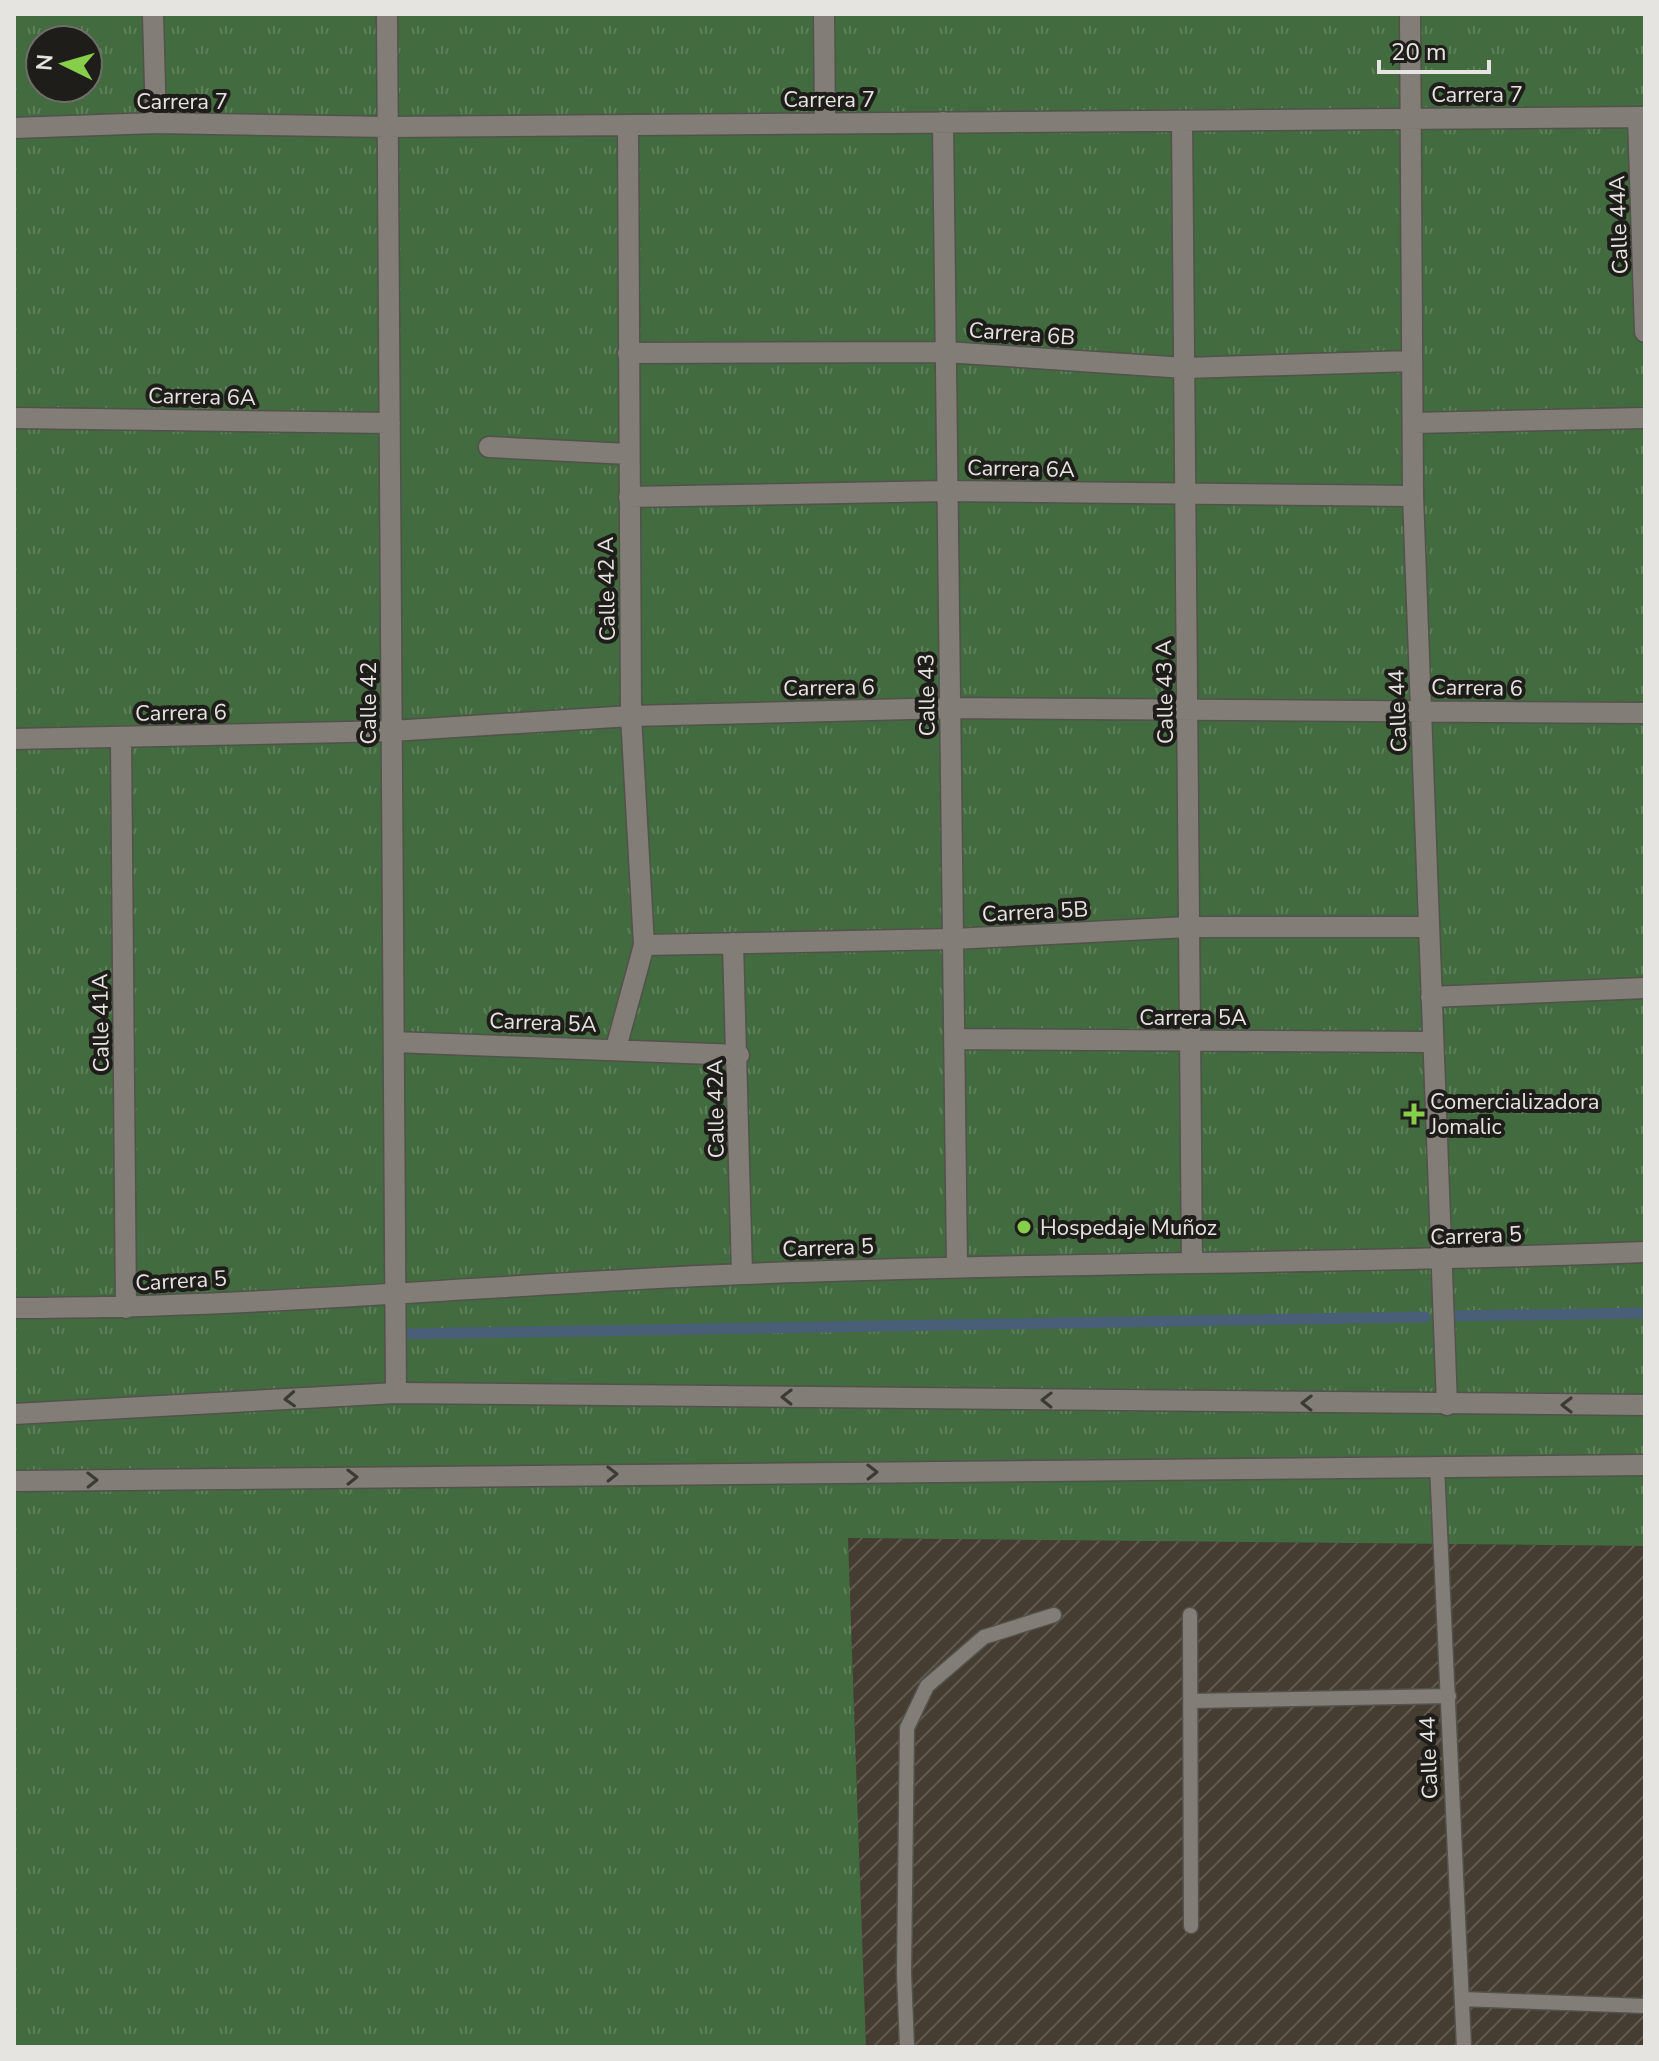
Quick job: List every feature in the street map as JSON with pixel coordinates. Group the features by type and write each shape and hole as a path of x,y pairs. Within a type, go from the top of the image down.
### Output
{"street":[{"path":"153,14 156,123"},
{"name":"Calle 42","path":"387,14 396,1393"},
{"path":"824,14 825,123"},
{"name":"Calle 44","path":"1410,14 1413,496 1439,1260 1447,1405"},
{"name":"Carrera 7","path":"14,128 156,123 388,127 1642,117"},
{"name":"Calle 44A","path":"1642,117 1645,332"},
{"name":"Calle 43 A","path":"1182,121 1192,1263"},
{"name":"Calle 43","path":"943,122 957,1267"},
{"name":"Calle 42 A","path":"616,1048 644,945 631,716 628,125"},
{"name":"Carrera 6B","path":"628,353 946,352 1185,368 1412,361"},
{"name":"Carrera 6A","path":"14,418 390,423"},
{"path":"1413,423 1645,418"},
{"path":"489,447 628,454"},
{"name":"Carrera 6A","path":"629,497 947,491 1413,496"},
{"name":"Carrera 6","path":"14,739 392,731 631,716 950,708 1645,713"},
{"name":"Calle 41A","path":"121,737 126,1308"},
{"name":"Carrera 5B","path":"644,945 953,939 1188,927 1429,927"},
{"name":"Calle 42A","path":"733,943 739,1055 742,1274"},
{"path":"1431,997 1645,988"},
{"name":"Carrera 5A","path":"954,1039 1432,1042"},
{"name":"Carrera 5A","path":"394,1042 739,1055"},
{"name":"Carrera 5","path":"14,1308 126,1308 742,1274 957,1267 1439,1260 1645,1252"},
{"path":"14,1414 396,1393 1645,1405"},
{"path":"14,1481 1645,1465"}],"lane":[{"name":"Calle 44","path":"1437,1466 1464,2047"},
{"path":"907,2047 904,1973 907,1728 927,1686 984,1637 1054,1615"},
{"path":"1190,1615 1191,1926"},
{"path":"1191,1701 1449,1696"},
{"path":"1462,1999 1645,2006"}],"shaded area":[{"path":"848,1538 1645,1546 1645,2047 866,2047"}],"green space":[{"path":"14,14 1645,14 1645,1546 848,1538 866,2047 14,2047"}],"waterway":[{"path":"1453,1316 1645,1313"},
{"path":"400,1334 1425,1317"}],"place":[{"name":"Comercializadora Jomalic","path":"1414,1114"},
{"name":"Hospedaje Muñoz","path":"1024,1227"}]}
